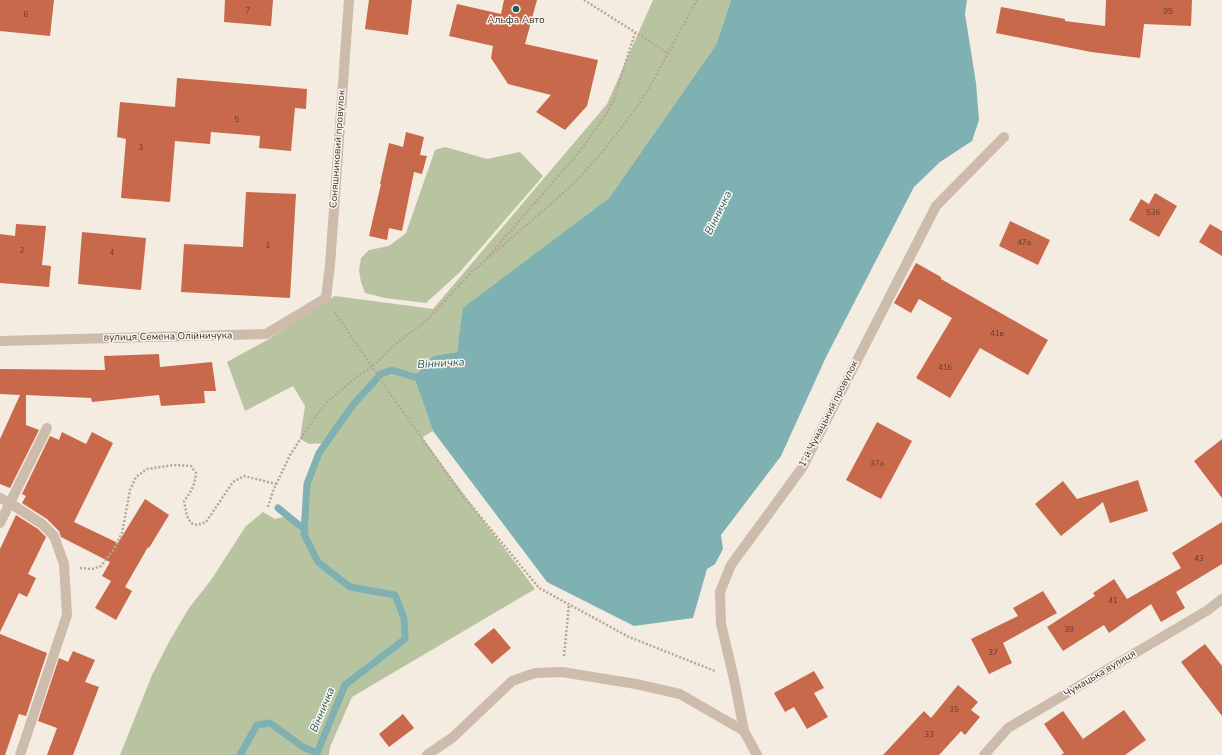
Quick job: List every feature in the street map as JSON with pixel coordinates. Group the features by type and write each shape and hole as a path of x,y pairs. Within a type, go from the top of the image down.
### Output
{"street":[{"name":"Соняшниковий провулок","path":"326,298 330,265 349,0"},
{"name":"1-й Чумацький провулок","path":"757,755 744,731 721,624 720,592 731,565 802,468 936,206 1004,137"},
{"name":"вулиця Семена Олійничука","path":"0,341 266,334 326,298"},
{"path":"0,523 47,428"},
{"path":"0,498 10,502 42,524 54,536 64,564 67,615 20,755"},
{"name":"Чумацька вулиця","path":"984,755 1008,728 1208,610 1222,599"},
{"path":"427,755 452,738 512,681 535,673 562,672 636,684 680,694 744,731"}],"path":[{"path":"584,0 668,53"},
{"path":"482,263 502,248 553,202 579,178 604,151 635,110 697,0"},
{"path":"268,507 276,484 290,455 315,417 327,402 359,375 372,367 398,342 426,321 482,263 571,162 605,116 618,86 635,33"},
{"path":"326,298 372,367 461,493 539,588 629,637 734,679"},
{"path":"64,564 77,568 92,569 101,566 114,549 122,532 130,490 136,477 147,469 174,465 191,466 196,473 196,480 184,502 191,523 197,525 206,522 233,482 244,476 276,484"},
{"path":"562,672 569,605"}],"green space":[{"path":"653,0 731,0 716,45 609,198 464,308 457,352 433,356 414,377 433,431 421,438 423,438 535,589 352,697 330,747 329,755 120,755 152,675 170,640 189,608 211,580 246,526 263,512 275,519 287,516 299,530 305,533 307,484 321,450 327,443 309,444 300,439 305,406 293,386 245,411 227,362 267,340 335,296 433,309 607,104"},
{"path":"445,147 487,159 520,152 543,176 459,273 426,303 385,298 365,293 359,270 361,258 369,250 389,246 406,233 435,150"}],"water":[{"path":"731,0 967,0 965,14 976,83 979,120 972,141 940,162 914,187 826,357 781,456 721,535 723,549 715,564 707,569 693,618 634,626 547,582 433,431 414,377 433,356 457,352 463,308 609,198 716,45"}],"building":[{"path":"0,0 54,0 50,36 0,31"},
{"path":"225,0 273,0 271,26 224,22"},
{"path":"369,0 412,0 408,35 365,29"},
{"path":"504,0 537,0 525,44 598,60 587,106 565,130 536,112 551,95 508,84 491,58 493,46 449,36 457,4 501,14"},
{"path":"1106,0 1192,0 1191,26 1144,24 1140,58 1091,52 996,33 1001,7 1065,19 1065,21 1105,26"},
{"path":"177,78 307,89 306,109 295,108 291,151 259,148 260,136 211,132 210,144 175,141 170,202 121,198 126,139 117,137 120,102 175,107"},
{"path":"406,132 424,137 420,155 427,156 422,174 414,172 402,231 389,228 387,240 369,236 389,143 403,147"},
{"path":"246,192 296,194 290,298 181,292 184,244 243,247"},
{"path":"1155,193 1177,206 1159,237 1129,220 1141,199 1149,204"},
{"path":"1010,221 1050,240 1038,265 999,246"},
{"path":"16,224 46,226 42,265 51,266 49,287 0,283 0,234 15,236"},
{"path":"1210,224 1222,231 1222,256 1199,242"},
{"path":"82,232 146,238 141,290 78,284"},
{"path":"916,263 941,277 941,279 1048,340 1028,375 980,348 950,398 916,378 952,318 919,299 911,313 894,303"},
{"path":"159,354 160,367 212,362 216,391 204,391 205,403 161,406 159,395 92,402 91,398 26,395 26,425 39,430 10,488 0,484 0,439 20,395 0,394 0,369 105,370 104,356"},
{"path":"877,422 912,441 881,499 846,480"},
{"path":"62,432 86,444 92,432 113,443 74,522 118,543 145,499 169,515 149,548 148,547 125,587 132,591 116,620 95,608 111,581 102,576 110,562 61,537 59,531 47,519 22,503 26,496 22,494 50,436 59,440"},
{"path":"1222,439 1222,498 1194,461"},
{"path":"1138,480 1148,511 1110,523 1103,502 1061,536 1035,504 1063,481 1077,499"},
{"path":"16,515 38,529 46,537 28,574 36,578 27,597 19,593 0,632 0,549"},
{"path":"1222,522 1222,564 1176,592 1185,608 1161,622 1151,604 1109,633 1104,625 1063,651 1047,627 1095,596 1093,593 1114,579 1127,599 1181,568 1172,553"},
{"path":"1043,591 1057,613 1003,643 1012,663 989,674 971,639 1018,616 1013,608"},
{"path":"494,628 511,648 492,664 474,644"},
{"path":"0,634 47,653 26,716 19,714 5,755 0,755"},
{"path":"1205,644 1222,666 1222,716 1181,662"},
{"path":"73,651 95,660 85,682 99,687 73,755 47,755 57,728 38,721 59,658 68,662"},
{"path":"814,671 824,688 814,693 828,717 807,729 794,707 785,712 774,693"},
{"path":"958,685 978,702 971,710 980,717 965,735 961,731 939,755 883,755 924,711 931,718"},
{"path":"1124,710 1146,740 1125,755 1061,755 1064,753 1044,724 1063,711 1083,739"},
{"path":"403,714 414,728 389,747 379,734"}],"waterway":[{"name":"Вінничка","path":"240,755 257,725 270,723 303,747 317,753 345,685 405,639 404,618 395,595 350,587 318,562 304,534 307,484 319,453 352,406 381,374 392,370 414,377 423,376"},
{"path":"278,508 305,530"}],"place":[{"name":"Альфа Авто","path":"516,9"}]}
